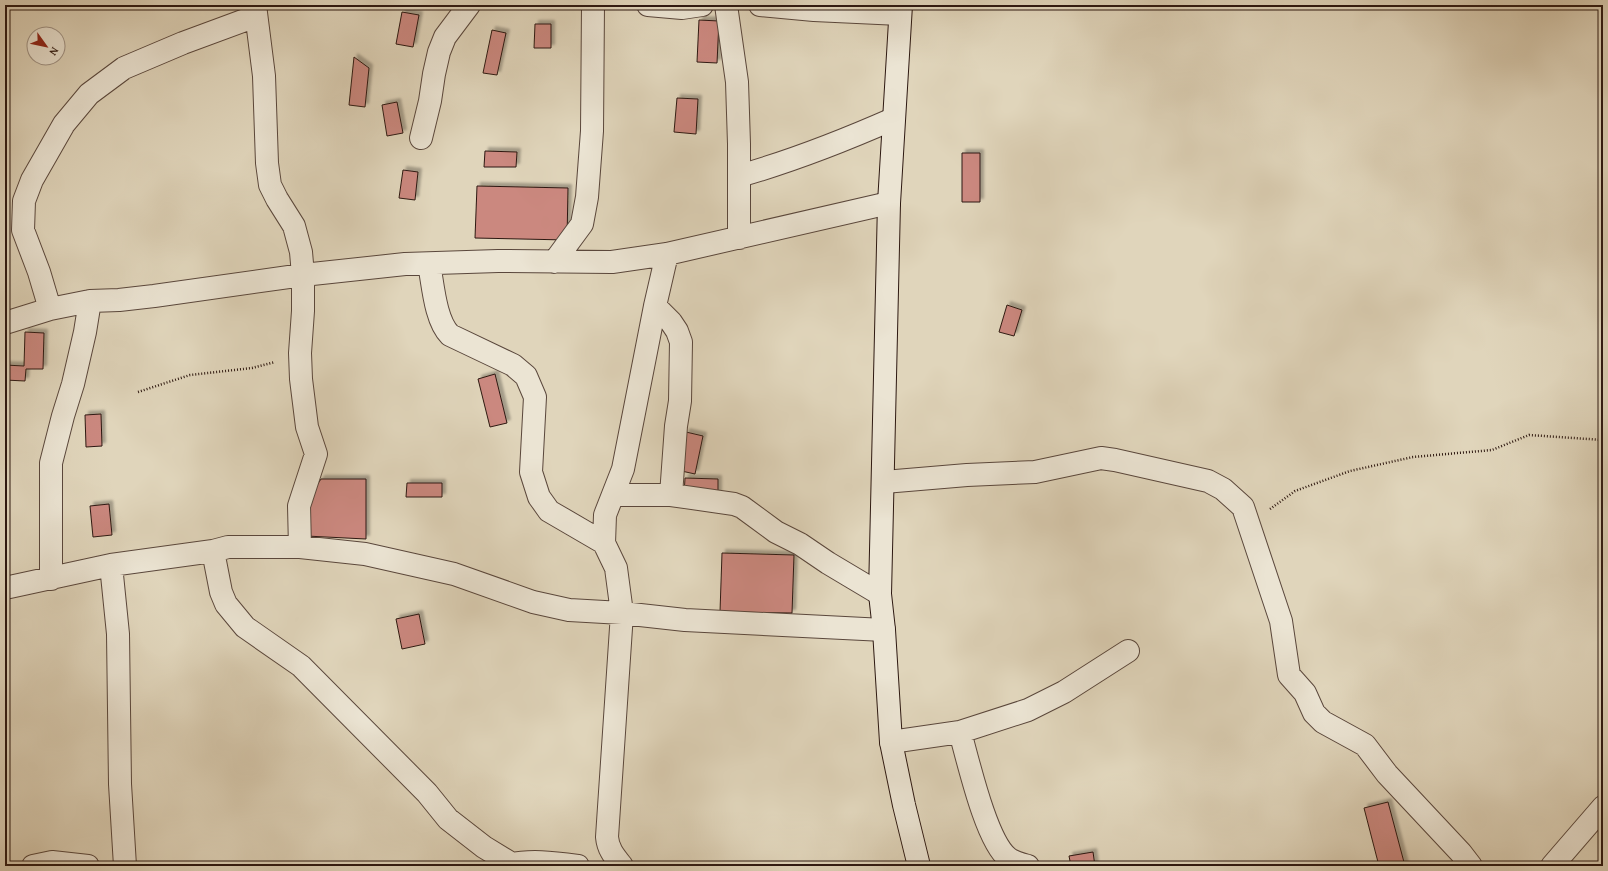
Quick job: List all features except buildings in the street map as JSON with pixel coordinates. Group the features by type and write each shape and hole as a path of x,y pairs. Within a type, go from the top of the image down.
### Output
{"street":[{"path":"421,138 430,101 439,52 445,37 469,5"},
{"path":"554,262 582,224 588,196 592,131 593,5"},
{"path":"648,5 682,8 702,5"},
{"path":"726,5 737,82 739,238"},
{"path":"760,5 814,10 900,9 889,203 884,482 880,594 884,630 891,742 919,866"},
{"path":"50,309 39,272 23,230 24,202 32,180 64,124 89,94 124,68 256,11 264,76 267,163 270,185 294,226 301,252 304,275 304,311 300,353 307,427 316,454 299,506 300,547"},
{"path":"739,176 778,165 893,119"},
{"path":"5,323 50,309 90,301 119,300 154,296 304,275 405,264 498,261 612,262 667,254 889,203"},
{"path":"622,866 612,853 607,837 622,613 616,568 604,543 605,516 623,469 655,306 667,254"},
{"path":"429,264 441,320 445,330 450,335 513,365 526,376 535,397 531,472 539,497 543,504 549,510 604,543"},
{"path":"50,579 52,463 63,416 75,377 90,301"},
{"path":"655,306 671,322 677,331 680,342 680,401 676,426 671,495"},
{"path":"884,482 967,475 1035,472 1101,458 1208,481 1223,489 1243,507 1281,620 1289,675 1305,694 1314,713 1323,722 1365,745 1387,774 1461,853 1471,866"},
{"path":"614,495 671,495 734,504 742,507 776,532 800,544 828,563 880,594"},
{"path":"5,588 111,565 213,551 228,547 300,547 365,554 454,574 533,602 568,610 622,613 685,620 884,630"},
{"path":"213,551 221,592 226,604 245,626 301,666 427,793 448,819 509,865 552,863 578,866"},
{"path":"111,565 118,634 120,792 125,866"},
{"path":"891,742 960,732 1028,710 1064,692 1128,651"},
{"path":"960,732 982,811 999,848 1009,859 1028,866"},
{"path":"1552,866 1603,807"},
{"path":"32,866 52,862 88,866"}],"path":[{"path":"138,392 190,375 252,368 280,361 300,353"},
{"path":"1246,516 1269,511 1295,491 1350,471 1413,457 1492,450 1529,435 1603,440"}]}
